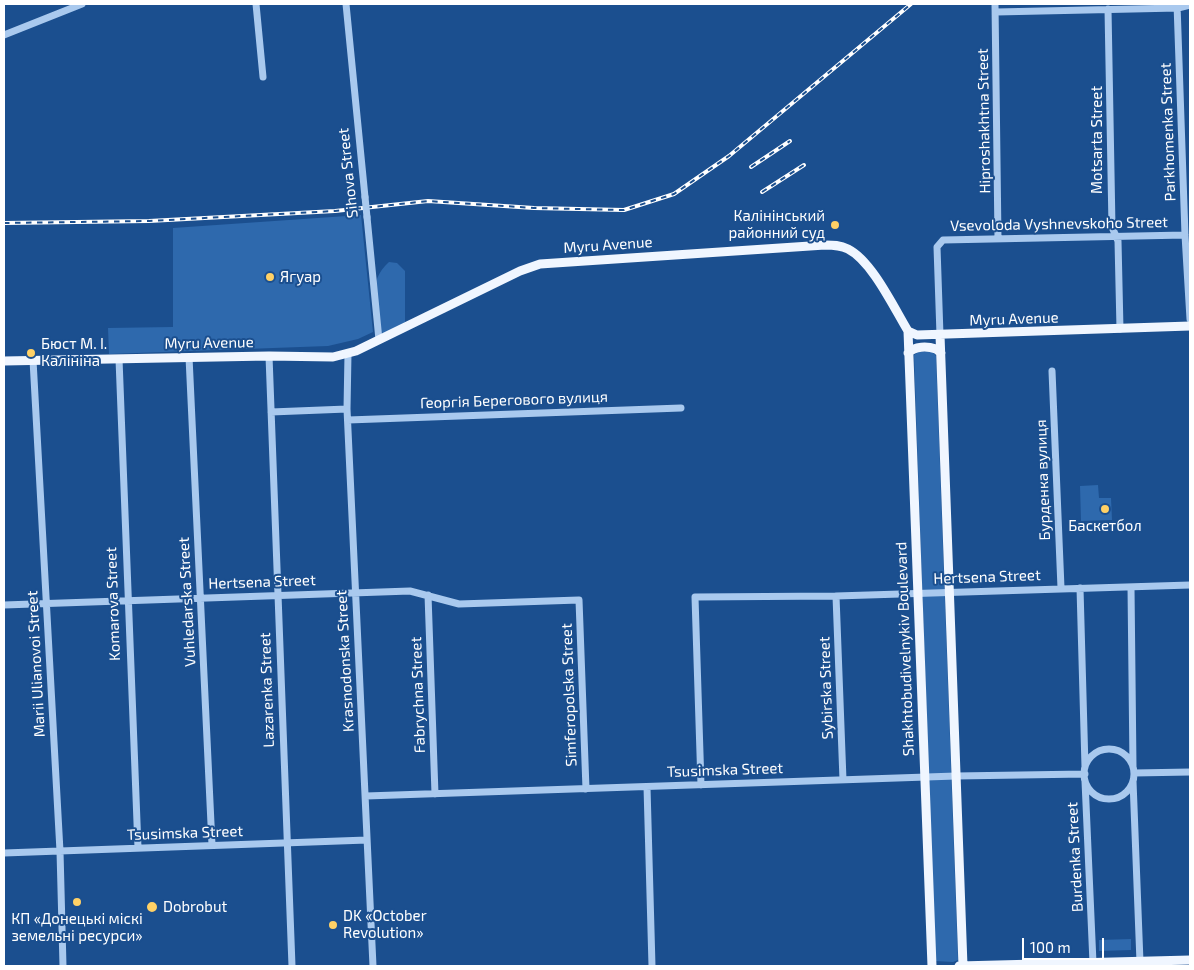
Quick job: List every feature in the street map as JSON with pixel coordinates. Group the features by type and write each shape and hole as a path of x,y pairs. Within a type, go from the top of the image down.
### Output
{"main road":[{"name":"Myru Avenue","path":"4,361 269,356 333,357 348,354 520,270 540,264 825,245 849,249 858,257 871,272 908,331 917,335 1190,326"},
{"name":"Shakhtobudivelnykiv Boulevard","path":"908,331 932,966"},
{"path":"940,335 962,966 1190,960"},
{"path":"908,354 912,349 919,348 931,348 940,353"}],"street":[{"path":"4,35 82,4"},
{"path":"256,4 263,77"},
{"name":"Sihova Street","path":"346,4 379,340"},
{"path":"996,8 1108,9 1190,5"},
{"name":"Parkhomenka Street","path":"1177,6 1190,319"},
{"name":"Hiproshakhtna Street","path":"996,8 998,239"},
{"name":"Motsarta Street","path":"1108,9 1112,227 1118,241 1120,329"},
{"path":"1182,120 1190,120"},
{"name":"Vsevoloda Vyshnevskoho Street","path":"940,335 937,247 939,242 943,240 1185,234"},
{"name":"Krasnodonska Street","path":"348,354 347,409 373,966"},
{"name":"Lazarenka Street","path":"269,356 292,966"},
{"name":"Vuhledarska Street","path":"189,357 212,846"},
{"name":"Komarova Street","path":"119,359 126,601 138,848"},
{"name":"Marii Ulianovoi Street","path":"33,360 60,851 63,966"},
{"name":"Бурденка вулиця","path":"1052,371 1061,588"},
{"name":"Георгія Берегового вулиця","path":"348,420 681,408"},
{"path":"271,412 347,409"},
{"name":"Hertsena Street","path":"701,785 695,597 836,596 1190,585"},
{"path":"1131,587 1133,782 1140,962"},
{"name":"Burdenka Street","path":"1080,588 1093,963"},
{"name":"Hertsena Street","path":"4,605 410,591 459,604 579,600"},
{"name":"Fabrychna Street","path":"428,595 435,794"},
{"name":"Sybirska Street","path":"836,596 843,780"},
{"name":"Simferopolska Street","path":"579,600 586,789"},
{"path":"1133,782 1128,792 1120,797 1108,800 1095,795 1085,774 1094,755 1110,750 1123,754 1134,770"},
{"path":"1134,770 1190,772"},
{"name":"Tsusimska Street","path":"366,796 956,776 1085,774"},
{"path":"647,787 652,966"},
{"name":"Tsusimska Street","path":"4,853 367,840"}],"shaded area":[{"name":"Ягуар","path":"361,215 373,332 358,339 328,346 109,354 108,328 173,327 173,228"},
{"path":"389,262 397,263 405,271 405,322 384,334 378,330 374,294 378,277"},
{"path":"932,351 936,356 958,960 953,962 935,961 914,355 918,352"},
{"path":"1098,485 1099,498 1111,498 1112,520 1081,521 1080,486"},
{"path":"1131,939 1131,950 1099,951 1099,940"}],"railway":[{"path":"4,223 149,221 335,211 428,201 534,208 624,210 674,194 729,156 911,4"},
{"path":"751,167 790,141"},
{"path":"762,192 804,165"}],"place":[{"name":"Калінінський районний суд","path":"835,225"},
{"name":"Ягуар","path":"270,277"},
{"name":"Бюст М. І. Калініна","path":"31,353"},
{"name":"Баскетбол","path":"1105,509"},
{"name":"КП «Донецькі міскі земельні ресурси»","path":"77,902"},
{"name":"Dobrobut","path":"152,907"},
{"name":"DK «October Revolution»","path":"333,925"}]}
